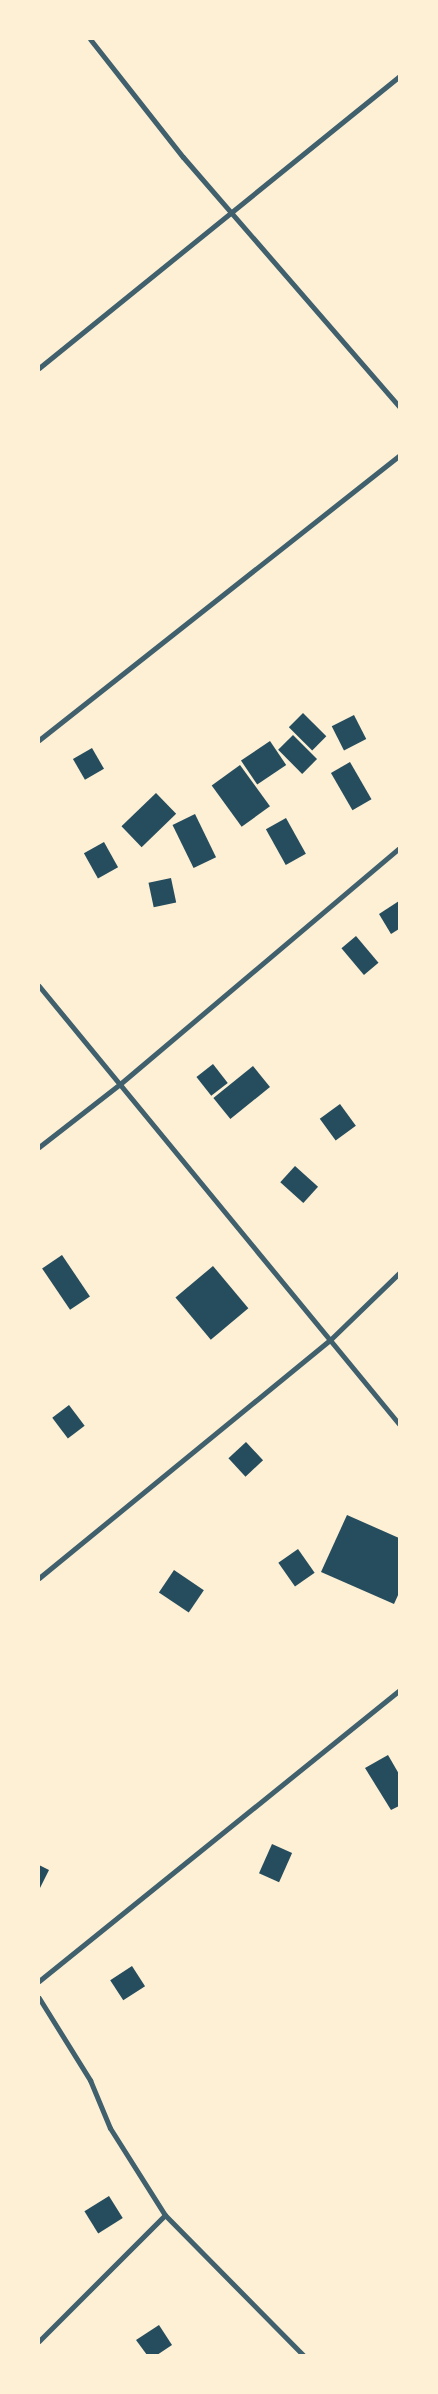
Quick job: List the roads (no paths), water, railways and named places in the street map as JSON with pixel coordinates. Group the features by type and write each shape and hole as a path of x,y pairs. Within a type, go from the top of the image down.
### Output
{"street":[{"path":"90,39 183,157 231,209 399,406"},
{"path":"39,368 231,209 399,76"},
{"path":"39,740 399,456"},
{"path":"39,1147 120,1084 399,848"},
{"path":"39,986 332,1339 399,1424"},
{"path":"39,1578 332,1339 399,1273"},
{"path":"39,1981 399,1690"},
{"path":"39,1998 90,2080 110,2128 165,2215 303,2355"},
{"path":"39,2341 165,2215"}]}
